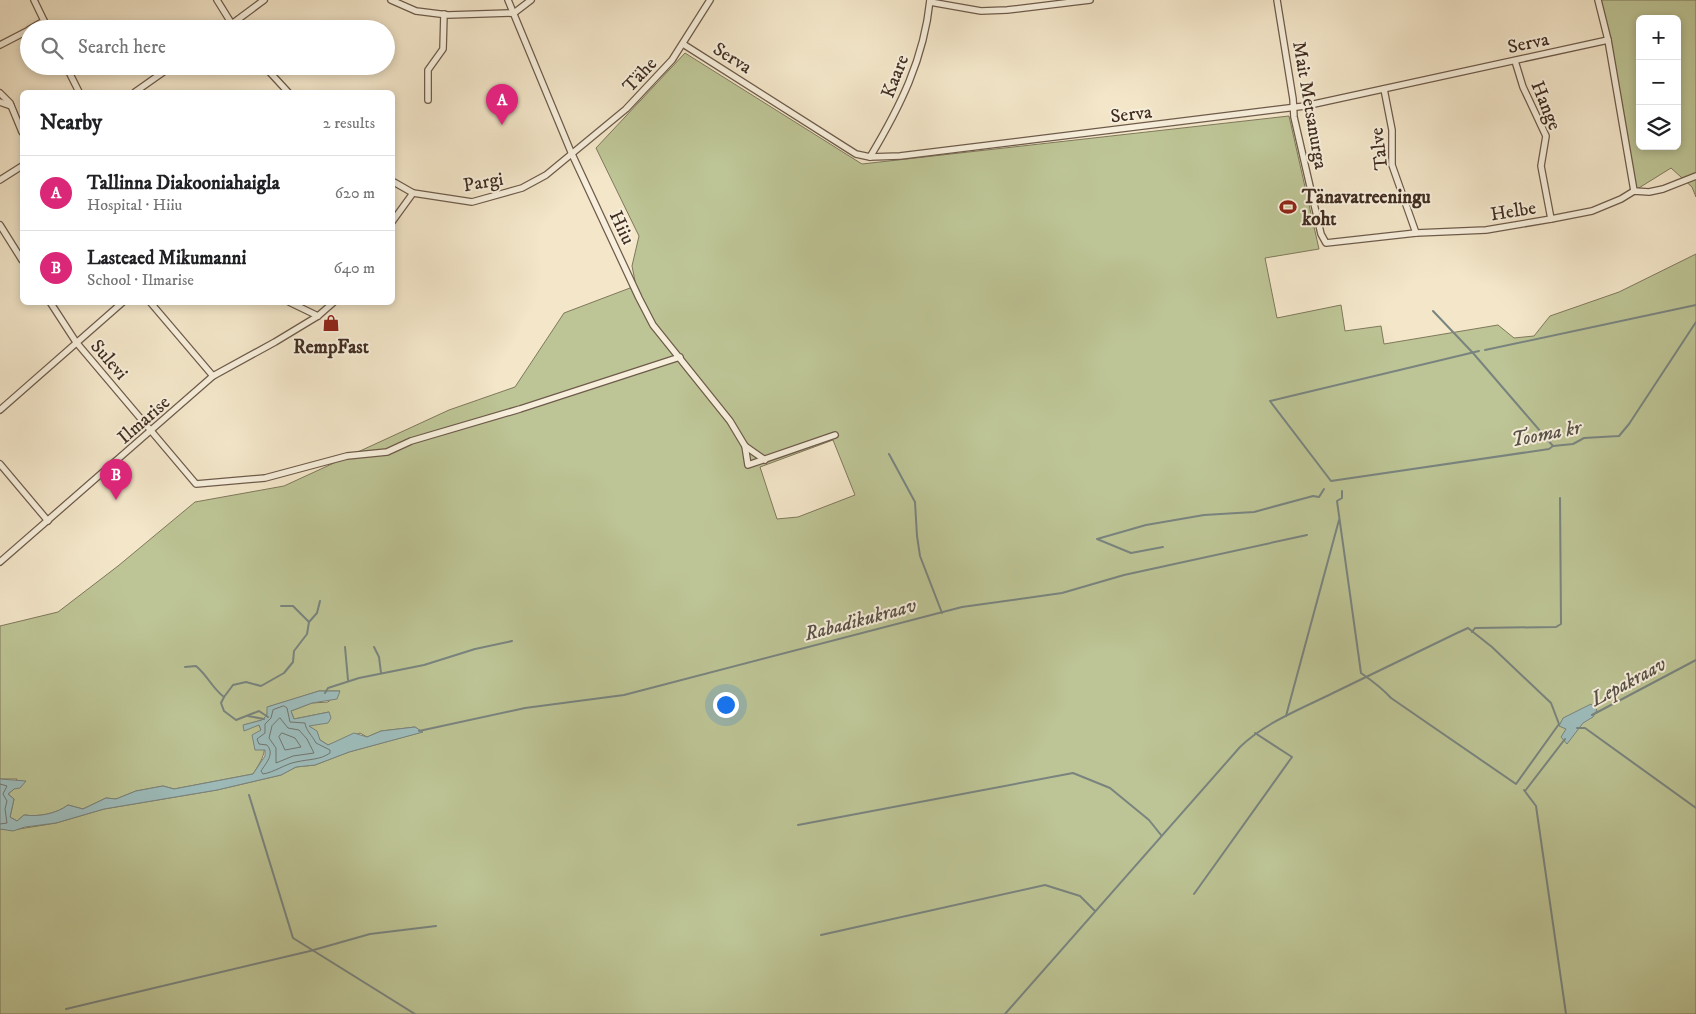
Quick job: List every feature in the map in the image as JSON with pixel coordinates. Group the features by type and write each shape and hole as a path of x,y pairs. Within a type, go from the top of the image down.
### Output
{"street":[{"path":"34,0 44,20"},
{"path":"217,0 229,20"},
{"path":"240,20 264,0"},
{"path":"391,0 416,11 444,14 514,13 531,0"},
{"name":"Hiiu","path":"508,0 571,152 653,325 730,421 744,446 748,465 835,435"},
{"name":"Tähe","path":"571,152 626,109 672,60 710,0"},
{"path":"930,1 989,10 1090,0"},
{"name":"Mait Metsanurga","path":"1277,0 1294,117 1322,234 1326,243"},
{"path":"1598,0 1608,40 1634,191"},
{"name":"Kaare","path":"870,157 898,111 917,63 930,1"},
{"path":"428,100 428,70 443,49 444,14"},
{"path":"0,45 20,34"},
{"name":"Serva","path":"683,44 856,154 870,157 900,156 1294,108 1608,40"},
{"name":"Hange","path":"1516,60 1523,87 1546,136 1541,166 1551,219"},
{"path":"70,75 78,90"},
{"path":"138,90 159,75"},
{"path":"272,75 286,90"},
{"name":"Talve","path":"1384,89 1392,130 1392,165 1416,233"},
{"path":"0,93 11,106 20,127"},
{"path":"0,102 11,106"},
{"name":"Pargi","path":"395,182 413,193 472,202 522,188 546,174 571,152"},
{"path":"0,180 20,167"},
{"name":"Helbe","path":"1326,243 1416,233 1486,230 1551,219 1592,211 1621,199 1634,191 1649,192 1663,189 1696,176"},
{"path":"395,218 413,193"},
{"path":"0,225 20,257"},
{"name":"Sulevi","path":"52,305 76,342 196,484 264,478 294,472 347,456 387,452 411,441 520,409 680,357"},
{"path":"0,410 119,305"},
{"path":"153,305 213,376"},
{"path":"295,305 318,316"},
{"name":"Ilmarise","path":"0,562 213,376 318,316 331,305"},
{"name":"Hiiu","path":"744,446 764,460"},
{"path":"0,464 48,521"}],"green space":[{"path":"1598,0 1696,0 1696,197 1692,187 1671,168 1634,191"},
{"path":"685,53 862,164 1289,116 1319,249 1265,258 1277,318 1341,305 1345,331 1381,326 1384,344 1498,325 1514,338 1534,336 1550,316 1619,292 1696,254 1696,1014 0,1014 0,829 13,830 56,823 104,809 217,790 281,775 296,767 315,765 349,752 422,732 415,727 381,731 367,737 360,733 328,745 320,740 308,726 329,712 294,719 291,711 312,703 328,702 340,691 319,691 268,707 267,715 262,720 244,725 259,725 264,740 263,756 253,774 174,789 163,786 136,791 116,799 106,798 83,809 68,805 58,811 47,814 36,816 24,815 17,821 10,817 14,799 8,794 14,789 17,779 0,779 0,626 58,612 118,566 195,502 284,486 449,410 515,387 564,313 630,288 635,281 632,266 639,236 596,148","holes":["833,440 855,495 798,517 777,519 760,467"]}],"water":[{"path":"319,691 340,691 337,699 312,703 291,711 294,719 329,712 331,718 328,723 309,726 317,731 320,740 328,745 354,733 367,737 381,731 415,727 423,732 349,752 315,765 296,767 281,775 217,790 104,809 56,823 25,827 13,831 0,829 0,779 26,781 20,788 14,789 8,794 14,799 10,817 17,821 24,815 47,814 58,811 68,805 83,809 106,798 116,799 136,791 163,786 174,789 253,774 265,756 265,750 255,750 252,735 261,730 259,725 244,731 243,725 262,720 267,715 267,707"},
{"path":"1591,704 1597,710 1593,717 1583,723 1567,744 1561,737 1566,729 1559,726 1563,718"}],"waterway":[{"path":"1485,350 1696,305"},
{"path":"1433,311 1473,353 1553,446"},
{"name":"Tooma kr","path":"1479,351 1270,401 1331,481 1549,449 1553,446 1573,444 1584,438 1619,436 1629,424 1696,322"},
{"path":"889,454 915,502 920,556 942,613"},
{"path":"1163,547 1131,553 1097,539 1146,525 1204,515 1254,512 1313,496 1319,497 1324,489"},
{"path":"1005,1014 1240,747 1261,730 1284,717 1364,678 1379,670 1468,628 1492,647 1551,703 1559,724 1516,784 1391,698 1373,681 1369,678 1365,676 1361,673 1337,501 1342,498 1342,491"},
{"path":"1472,632 1475,628 1556,627 1561,624 1560,498"},
{"path":"1286,716 1339,520"},
{"name":"Rabadikukraav","path":"419,731 525,708 624,695 962,607 1062,593 1124,575 1307,535"},
{"path":"224,697 233,685 246,682 261,686 284,673 293,662 294,651 307,634 309,622 317,613 320,601"},
{"path":"281,606 293,606 309,622"},
{"path":"325,693 328,688 359,678 424,665 475,649 512,641"},
{"path":"345,647 348,680"},
{"path":"374,647 379,657 381,673"},
{"name":"Lepakraav","path":"1592,715 1696,660"},
{"path":"185,667 196,666 200,670 224,697 221,703 224,711 236,720 259,711 268,717"},
{"path":"248,716 264,719"},
{"path":"1577,728 1585,728 1696,808"},
{"path":"1194,894 1292,757 1255,733"},
{"path":"1525,791 1565,739"},
{"path":"798,825 1073,773 1110,788 1149,820 1161,835"},
{"path":"1524,790 1536,806 1566,1014"},
{"path":"249,795 293,938 415,1014"},
{"path":"821,935 1045,885 1080,896 1095,911"},
{"path":"66,1009 310,951 370,934 436,926"}],"place":[{"name":"Tallinna Diakooniahaigla","path":"502,125"},
{"name":"Tänavatreeningu koht","path":"1288,207"},
{"name":"RempFast","path":"331,323"},
{"name":"Lasteaed Mikumanni","path":"116,500"}]}
